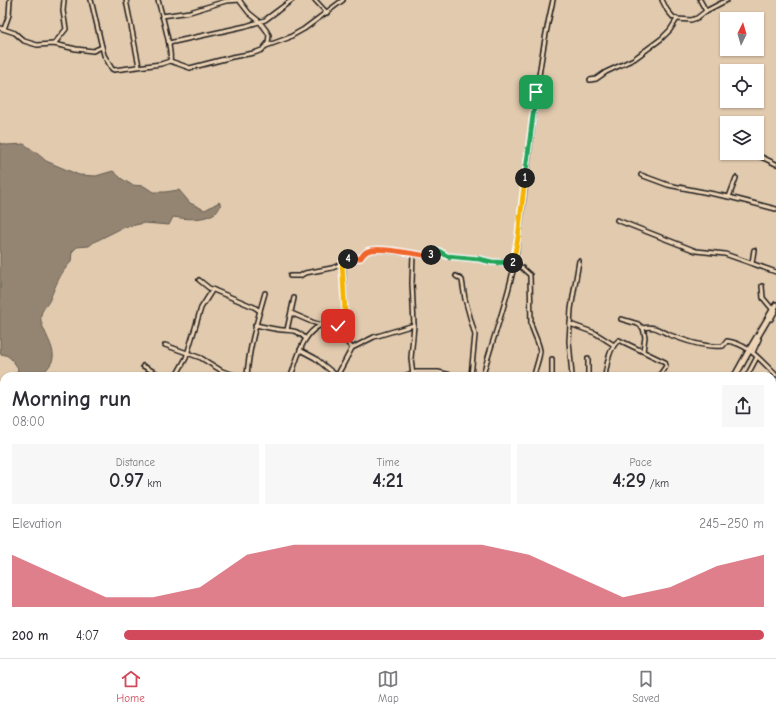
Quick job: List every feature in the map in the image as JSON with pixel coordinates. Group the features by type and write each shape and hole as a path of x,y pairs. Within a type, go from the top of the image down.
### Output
{"highway":[{"path":"737,372 776,305"}],"street":[{"path":"10,0 9,15 2,28 15,34 24,41 36,45 54,44 89,50 95,50 102,47"},
{"path":"54,44 66,28 63,11 64,0"},
{"path":"91,0 102,47 113,70 161,64 170,61 190,68 254,53 262,50 269,40 266,30 259,21 249,13 239,0 226,1 190,12 162,16"},
{"path":"126,0 139,66"},
{"path":"158,0 169,43 171,57 170,61"},
{"path":"169,43 246,26 271,16 292,0"},
{"path":"314,0 327,13"},
{"path":"266,46 288,38 304,29 343,0"},
{"path":"484,372 503,310 515,262 540,60 553,0"},
{"path":"662,0 670,14 678,19 694,20 706,11 727,0"},
{"path":"700,0 706,11"},
{"path":"590,80 596,79 606,72 634,59 664,37 678,19"},
{"path":"764,158 776,164"},
{"path":"641,175 668,185 730,197 776,209"},
{"path":"730,197 736,178"},
{"path":"617,220 696,251 725,254 776,272"},
{"path":"290,276 298,276 324,270 342,264 344,260 350,258 361,258 363,254 371,250 430,256 433,251 437,251 447,256 479,259 492,262 515,262 530,275 531,324 540,353 535,372"},
{"path":"752,263 754,250"},
{"path":"413,254 412,282 414,325 411,350 413,372"},
{"path":"572,372 569,347 570,324 579,261"},
{"path":"335,329 345,312 342,264"},
{"path":"456,276 462,280 465,299 474,330 475,338 471,372"},
{"path":"199,280 205,285 260,311"},
{"path":"762,286 763,298 774,310"},
{"path":"178,372 187,353 201,308 213,289"},
{"path":"247,372 249,352 255,325 265,293"},
{"path":"287,330 294,298"},
{"path":"291,313 335,329 352,348"},
{"path":"621,319 638,324 644,328 649,327 660,329 679,338 706,345 723,346 728,340 751,350 773,372"},
{"path":"570,324 595,333 614,345"},
{"path":"255,325 297,332 305,338"},
{"path":"292,372 305,338 314,328 321,325"},
{"path":"339,372 352,348 374,337 414,325"},
{"path":"643,351 645,336 644,328"},
{"path":"605,372 614,345 620,340 665,362 666,366 662,372"},
{"path":"164,345 201,358 225,372"},
{"path":"300,350 315,358 332,372"},
{"path":"748,372 757,357"},
{"path":"588,358 588,372"},
{"path":"552,359 552,372"},
{"path":"143,366 154,372"}],"shaded area":[{"path":"0,143 6,145 24,144 46,161 79,175 96,176 113,171 132,185 144,186 153,192 179,190 190,203 205,210 219,202 221,205 218,211 210,216 189,219 173,217 169,225 144,223 122,228 89,246 77,247 72,252 71,262 61,275 49,302 41,314 42,325 51,345 53,354 51,363 45,372 17,372 18,368 10,358 0,354"}],"route":[{"path":"338,326 345,312 343,261 350,258 361,258 363,254 371,250 430,256 434,250 447,256 479,259 492,262 514,263 536,92"}]}
